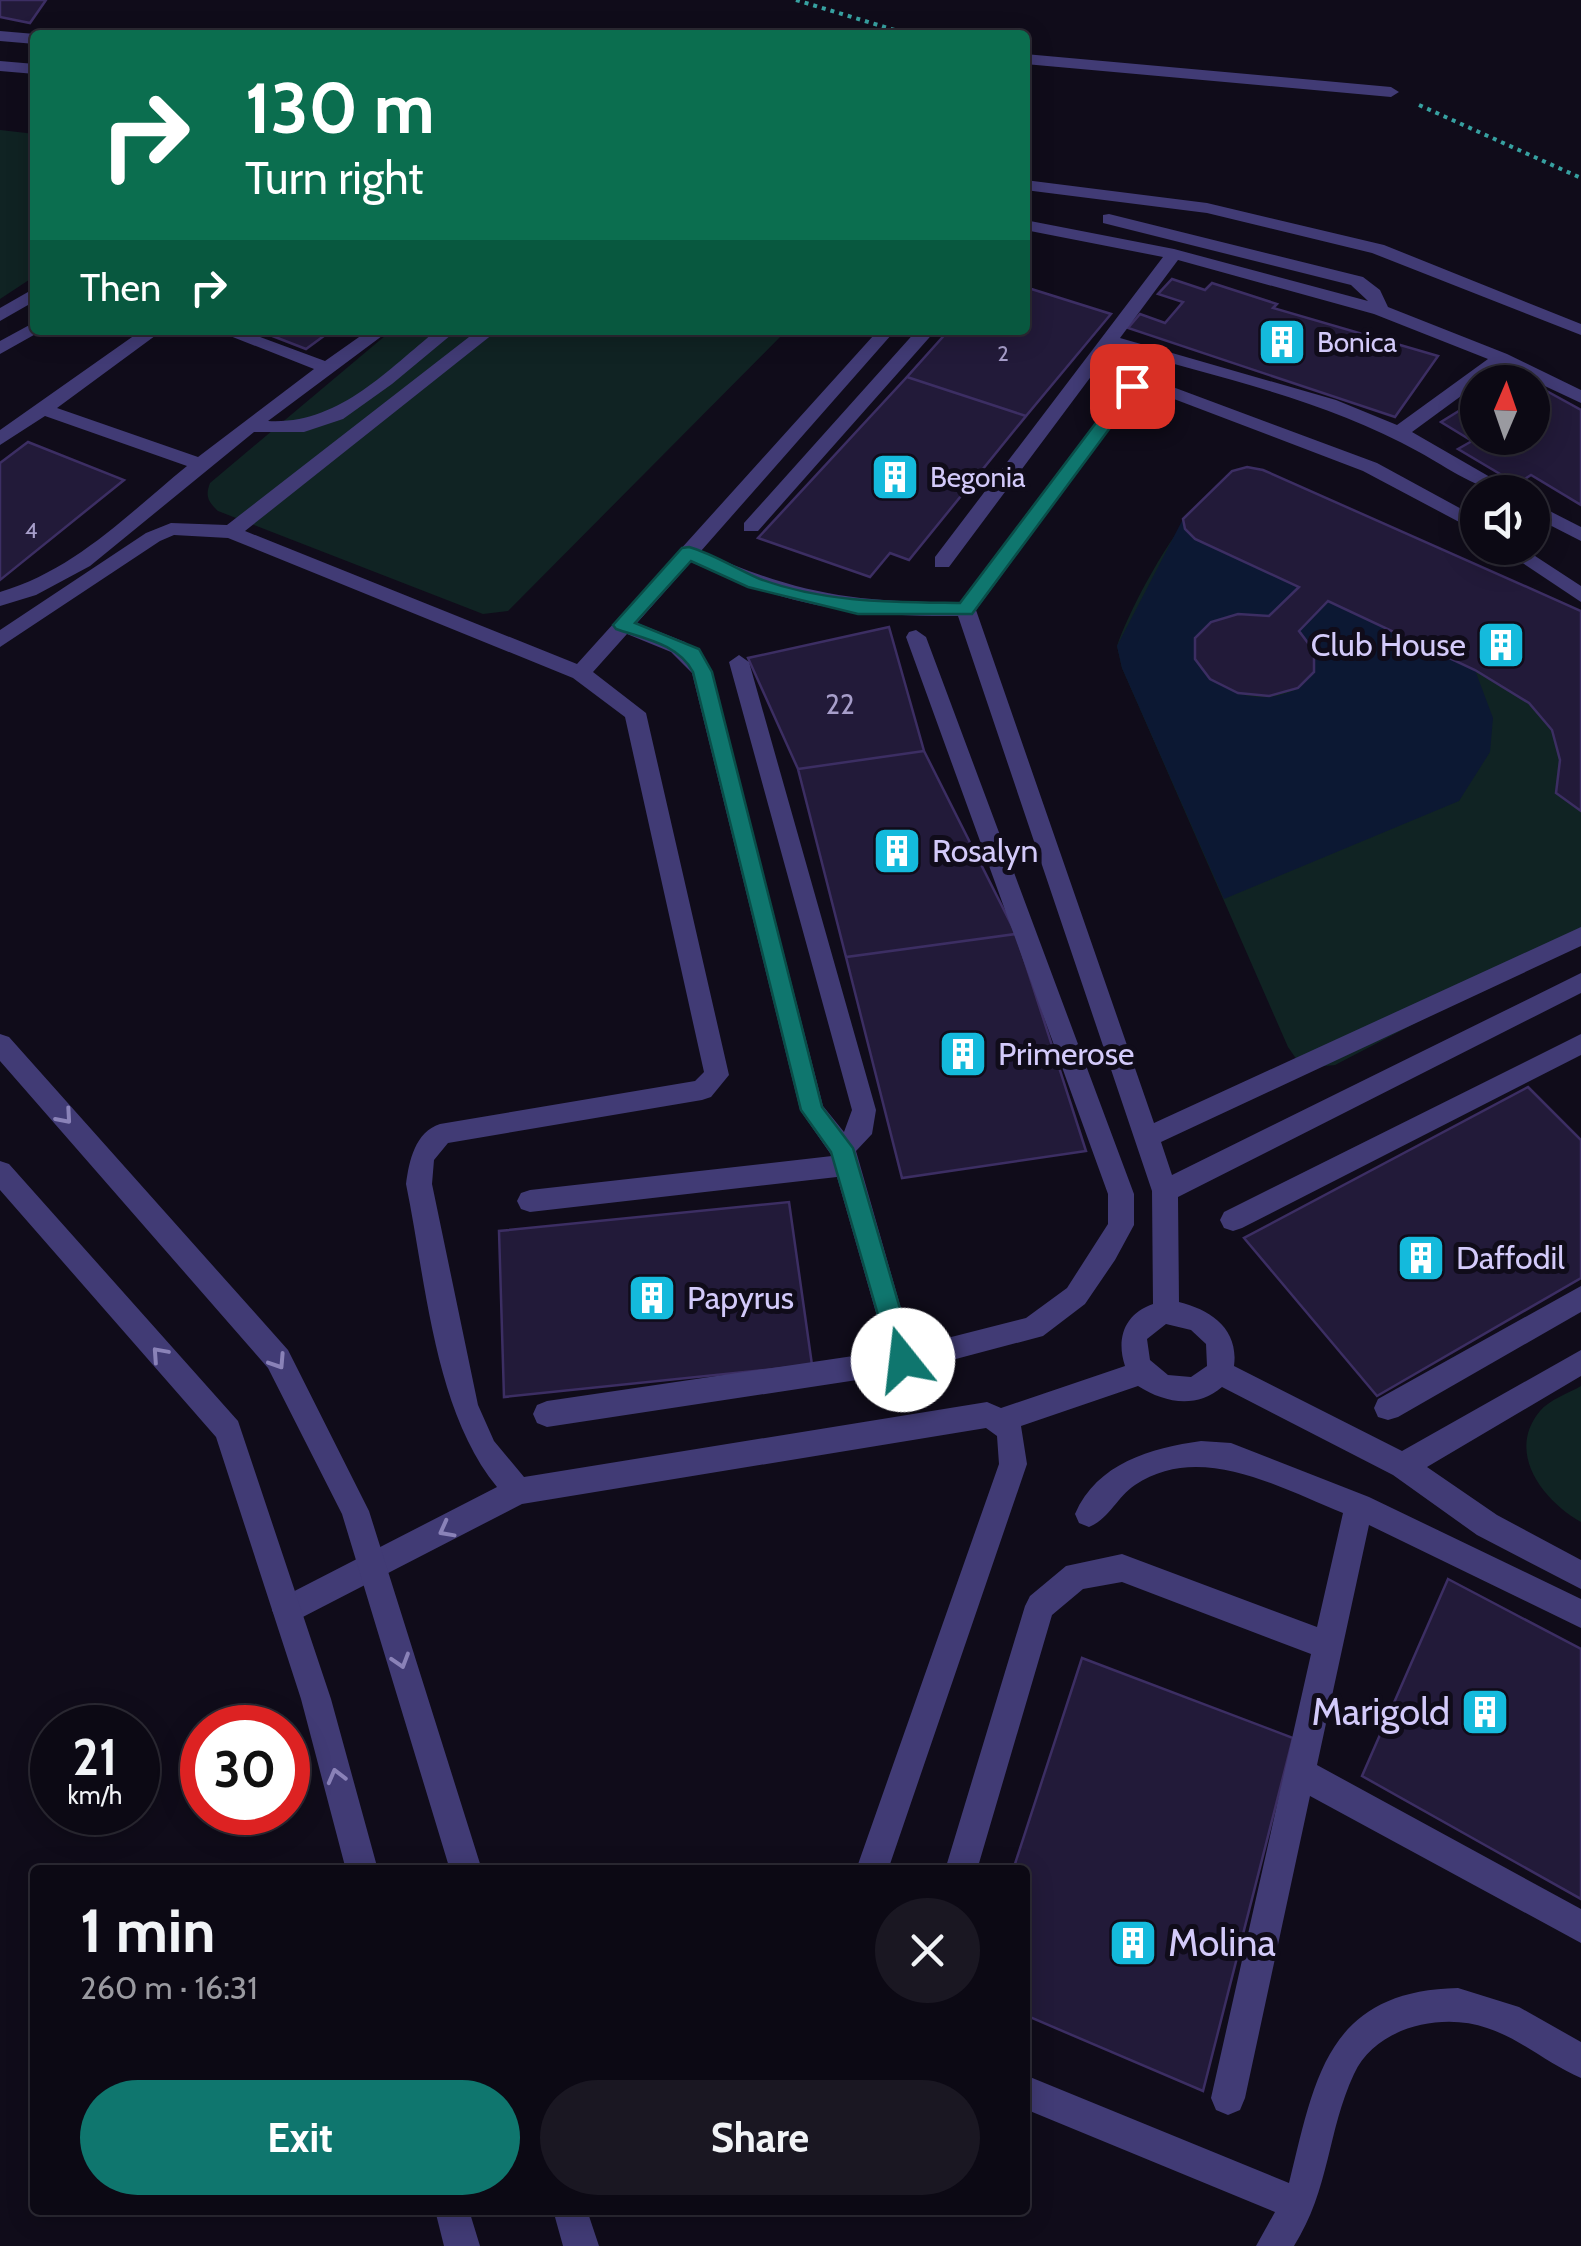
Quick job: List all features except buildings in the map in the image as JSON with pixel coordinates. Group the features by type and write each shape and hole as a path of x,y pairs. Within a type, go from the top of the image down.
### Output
{"street":[{"path":"0,36 30,39"},
{"path":"1030,59 1390,92"},
{"path":"0,66 30,69"},
{"path":"1030,185 1207,208 1378,249 1581,330"},
{"path":"1119,196 1108,223 1357,281 1374,294 1380,310"},
{"path":"1030,225 1174,254 1380,310 1501,358 1581,397"},
{"path":"942,562 1174,254"},
{"path":"0,316 30,297"},
{"path":"0,349 30,330"},
{"path":"0,439 147,335"},
{"path":"238,335 327,368"},
{"path":"0,598 40,586 81,563 200,464 374,335"},
{"path":"251,426 292,428 320,423 441,335"},
{"path":"231,532 484,335"},
{"path":"580,673 882,335"},
{"path":"751,528 923,335"},
{"path":"1110,341 1329,404 1399,433 1475,475"},
{"path":"1399,433 1501,358"},
{"path":"966,610 1132,386 1146,382 1370,467 1460,516"},
{"path":"43,409 200,464"},
{"path":"1550,518 1581,535"},
{"path":"0,640 153,537 171,530 231,532 580,673 634,712 717,1075 702,1090 440,1134 422,1157 419,1184 464,1404 484,1450 518,1491"},
{"path":"689,552 754,583 813,599 858,608 966,610"},
{"path":"1535,565 1581,596"},
{"path":"966,610 1165,1191 1166,1312"},
{"path":"622,625 692,653 702,672 812,1110 844,1156 903,1360"},
{"path":"546,1414 903,1360 1033,1328 1076,1296 1122,1225 1121,1194 916,637"},
{"path":"530,1201 844,1156 860,1134 864,1110 739,662"},
{"path":"1148,1137 1581,936"},
{"path":"1165,1191 1581,982"},
{"path":"0,1044 278,1358 354,1512 464,1865"},
{"path":"1233,1220 1581,1044"},
{"path":"0,1172 228,1430 316,1700 361,1865"},
{"path":"1388,1408 1581,1298"},
{"path":"1166,1312 1194,1316 1216,1334 1223,1359 1210,1382 1183,1391 1168,1390 1142,1373 1132,1347 1134,1334 1152,1316 1166,1312"},
{"path":"1404,1466 1581,1362"},
{"path":"1219,1372 1404,1466 1487,1525 1581,1575"},
{"path":"286,1610 518,1491 962,1418 986,1415 1002,1420 1142,1373"},
{"path":"874,1865 1013,1464 1013,1436 1002,1420"},
{"path":"1089,1514 1123,1477 1158,1460 1201,1454 1257,1464 1359,1506 1581,1614"},
{"path":"1228,2098 1359,1506"},
{"path":"962,1865 1040,1606 1076,1576 1122,1568 1328,1646"},
{"path":"1300,1773 1581,1927"},
{"path":"1274,2246 1300,2205 1341,2060 1365,2035 1400,2012 1447,2003 1504,2014 1581,2062"},
{"path":"1030,2094 1300,2205"},
{"path":"453,2215 462,2246"},
{"path":"572,2215 581,2246"}],"path":[{"path":"796,0 895,30"},
{"path":"1390,92 1581,178"}],"green space":[{"path":"0,130 30,133 30,279 0,299"},
{"path":"386,335 782,335 508,611 483,614 218,511 208,498 210,483"},
{"path":"1247,467 1263,470 1460,557 1460,565 1477,565 1581,611 1581,937 1335,1065 1315,1067 1299,1063 1288,1047 1122,668 1117,646 1137,600 1170,543 1208,493 1228,476"},
{"path":"1581,1386 1581,1522 1543,1489 1528,1459 1526,1443 1540,1411"}],"water":[{"path":"1183,519 1185,529 1195,539 1299,587 1269,616 1229,618 1211,625 1195,639 1205,670 1231,690 1264,697 1297,689 1314,672 1314,651 1299,631 1328,601 1475,670 1493,718 1490,752 1459,801 1224,899 1122,668 1117,646"}],"place":[{"name":"Bonica","path":"1282,342"},
{"name":"Begonia","path":"895,477"},
{"name":"Club House","path":"1501,645"},
{"name":"Rosalyn","path":"897,851"},
{"name":"Primerose","path":"963,1054"},
{"name":"Daffodil","path":"1421,1258"},
{"name":"Papyrus","path":"652,1298"},
{"name":"Marigold","path":"1485,1712"},
{"name":"Molina","path":"1133,1943"}],"route":[{"path":"903,1360 842,1148 812,1110 702,672 692,653 622,625 689,552 754,583 813,599 858,608 966,610 1132,386"}]}
